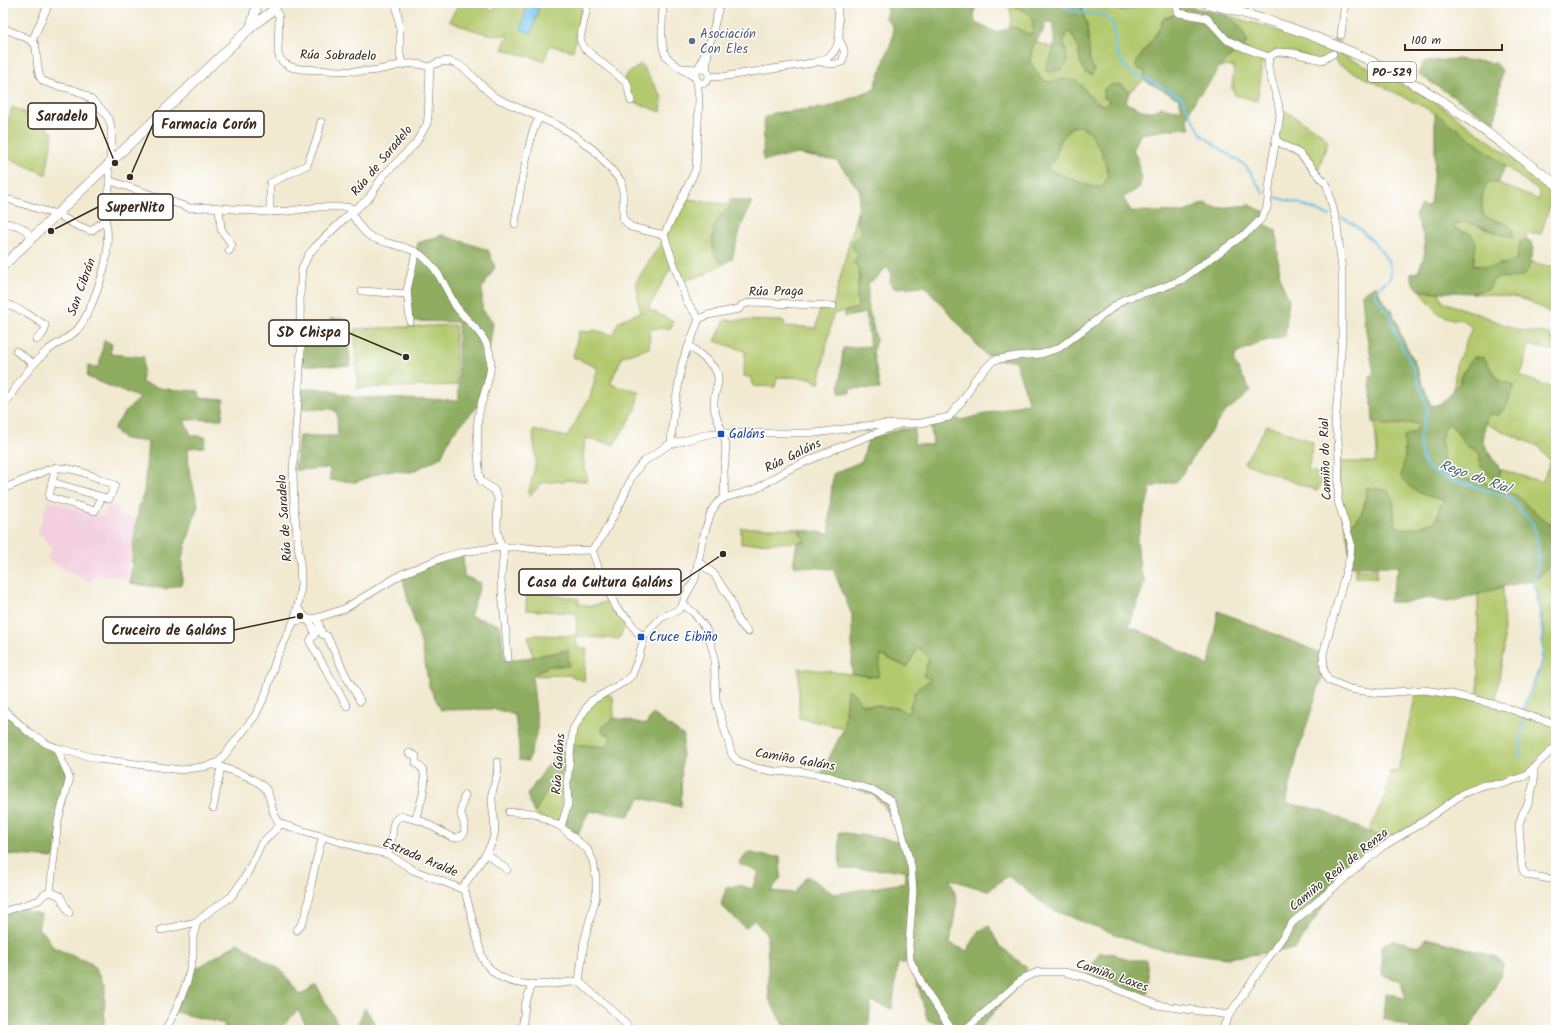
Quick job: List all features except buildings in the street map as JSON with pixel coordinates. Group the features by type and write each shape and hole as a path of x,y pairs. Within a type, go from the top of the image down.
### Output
{"main road":[{"name":"PO-529","path":"1205,3 1272,22 1344,49 1386,68 1467,118 1556,184"},
{"path":"254,5 261,14 274,7"},
{"path":"249,29 254,5"},
{"path":"3,266 249,29 274,7"}],"street":[{"path":"32,41 49,3"},
{"path":"396,3 400,29 400,55 402,64"},
{"path":"588,3 580,39 584,48 627,83 631,102"},
{"path":"663,3 664,50 669,59 702,83 705,74"},
{"path":"671,444 673,411 681,365 699,319 687,302 664,235 696,169 699,99 705,74 708,50 720,3"},
{"path":"821,62 833,54 837,48 839,40 837,3"},
{"path":"1341,35 1346,3"},
{"name":"Rúa Sobradelo","path":"274,7 279,16 278,53 284,63 291,68 368,71 402,64 417,63 430,67 441,61 453,62 476,79 490,94 559,126 588,144 619,178 623,192 623,219 634,228 664,235"},
{"path":"1177,8 1179,13 1207,18 1227,40 1269,57"},
{"path":"3,28 32,41 36,47 40,78 60,87 76,90 95,102 108,119 111,131 108,164"},
{"path":"699,99 695,74 727,76 821,62 836,64 842,62 845,54 839,40"},
{"path":"1269,57 1277,52 1294,53 1322,60 1333,54"},
{"path":"592,550 602,537 622,500 632,476 642,463 671,444 703,434 722,432 816,434 873,425 921,422 949,417 965,397 975,379 994,360 1041,354 1059,348 1124,299 1161,288 1181,280 1249,232 1261,220 1267,208 1272,162 1277,141 1280,116 1278,102 1268,66 1269,57"},
{"name":"Rúa de Saradelo","path":"218,766 222,758 255,716 265,696 276,659 294,621 298,608 301,585 299,545 294,507 293,470 298,419 302,268 309,254 369,198 383,176 415,144 427,124 430,67"},
{"path":"681,68 705,74"},
{"path":"515,224 521,179 531,136 540,117"},
{"path":"270,212 270,183 307,165 317,139 321,122"},
{"name":"Camiño do Rial","path":"1277,141 1300,154 1327,186 1337,225 1340,244 1342,277 1341,359 1335,425 1338,439 1339,462 1338,502 1351,543 1350,557 1323,654 1324,670 1328,680 1350,689 1379,693 1424,690 1451,694 1505,707 1556,724"},
{"name":"San Cibrán","path":"3,408 34,364 49,349 75,332 87,316 105,264 107,228 104,220 111,181 108,164"},
{"path":"111,181 190,208 289,212 319,208 346,207 354,211 367,234 416,252 430,263 458,308 485,342 489,353 491,369 490,377 480,403 478,420 479,473 481,481 494,490 498,498 497,530 502,547 501,580 508,658"},
{"path":"3,204 7,200 11,200 57,214 74,224 91,231 104,220"},
{"path":"219,208 221,229 232,245 229,251"},
{"path":"3,223 19,226 26,230 32,238"},
{"path":"410,321 407,294 416,252"},
{"path":"362,291 407,294"},
{"path":"3,302 26,313 45,325 43,334 36,340"},
{"name":"Rúa Praga","path":"699,319 708,315 739,309 742,305 752,302 833,306"},
{"path":"683,604 685,597 695,579 705,529 711,512 717,503 724,498 726,451 714,403 717,374 712,367 689,345"},
{"path":"16,351 34,364"},
{"name":"Rúa Galáns","path":"724,498 756,489 787,470 835,449 896,426 899,423"},
{"path":"873,425 875,429 873,434"},
{"path":"56,467 49,498 95,511 102,497"},
{"path":"3,489 56,467 74,470 115,485 109,499 52,482"},
{"path":"294,621 313,619 344,609 402,574 444,557 464,552 502,547 518,547 555,551 592,550"},
{"path":"592,550 603,582 617,609 628,619 637,632 644,636"},
{"path":"698,561 714,574 730,598 738,621 748,632"},
{"name":"Rúa Galáns","path":"561,826 568,804 567,783 573,729 591,701 624,682 632,675 639,657 644,636 661,618 680,609 683,604"},
{"name":"Camiño Galáns","path":"683,604 694,613 706,629 714,654 716,700 732,755 738,761 756,768 777,772 798,771 831,777 873,790 891,800 898,818 911,866 912,891 909,945 910,960 927,993 952,1030"},
{"path":"298,608 304,616 313,619 322,634 327,636 360,701"},
{"path":"313,619 315,634 310,642 347,706"},
{"path":"3,709 27,732 57,748 99,759 170,769 218,766 245,776 265,788 275,816 281,824 261,844 249,869 231,897 197,922 161,930"},
{"name":"Camiño Real de Renza","path":"1222,1030 1229,1014 1293,922 1382,847 1423,822 1464,793 1484,785 1503,784 1524,776 1556,746"},
{"path":"50,892 58,821 69,781 69,777 57,748"},
{"path":"409,753 416,756 416,763 423,769 424,778 420,806 415,818"},
{"path":"462,889 486,853 494,836 495,826 492,797 499,771 498,762"},
{"path":"213,808 218,766"},
{"path":"1534,767 1534,782 1528,804 1519,825 1522,868 1527,875 1556,880"},
{"path":"388,854 392,840 393,825 396,820 402,816 415,818 450,837 458,838 465,832 466,828 461,810 465,795"},
{"path":"510,812 534,813 561,826 587,849 593,861 596,878 596,897 584,942 579,981 588,991 607,1005 626,1023 630,1030"},
{"name":"Estrada Aralde","path":"281,824 364,849 388,854 413,870 462,889 482,958 485,964 495,975 500,978 508,981 546,985 579,981"},
{"path":"297,930 304,920 307,912 312,882 323,836"},
{"path":"486,853 507,870"},
{"path":"3,912 39,900 45,894 50,892 60,896 69,913"},
{"path":"165,1030 175,1012 187,982 193,956 193,937 197,922"},
{"name":"Camiño Laxes","path":"958,1030 968,1027 1024,978 1038,972 1064,972 1086,977 1157,1005 1229,1014"},
{"path":"522,1030 525,1005 532,984"}],"shaded area":[{"path":"48,500 104,517 108,504 118,507 117,515 136,519 127,579 98,575 91,583 47,559 52,548 42,535 38,533"}],"green space":[{"path":"459,3 477,3 494,11 497,3 583,3 573,51 549,45 545,61 502,49 508,35 493,35 470,29 449,21"},
{"path":"887,3 977,3 974,12 975,23 996,32 1015,27 1027,34 1033,32 1033,24 1030,15 1011,3 1137,3 1137,7 1123,10 1080,4 1087,25 1090,61 1094,70 1092,75 1085,73 1075,40 1068,31 1063,40 1068,62 1062,69 1052,72 1045,71 1054,49 1052,22 1045,24 1043,31 1032,48 1030,61 1041,79 1047,82 1055,82 1062,79 1077,81 1095,102 1104,106 1110,101 1103,97 1104,89 1112,85 1121,85 1129,92 1126,103 1148,111 1157,110 1162,107 1175,110 1182,109 1179,99 1144,80 1145,71 1137,69 1136,63 1156,34 1164,18 1175,15 1181,6 1209,10 1228,17 1237,23 1241,29 1248,42 1219,67 1215,76 1197,97 1187,119 1190,129 1181,128 1140,134 1133,151 1138,159 1140,168 1140,187 1123,198 1131,211 1185,212 1204,203 1217,208 1249,205 1265,212 1263,223 1276,230 1280,280 1289,299 1285,336 1261,342 1236,354 1234,362 1251,391 1223,414 1177,481 1151,487 1137,540 1140,570 1145,581 1129,626 1160,640 1209,666 1218,611 1323,654 1324,670 1298,752 1286,803 1325,811 1387,841 1349,867 1295,949 1227,958 1152,948 1052,910 1008,876 987,891 950,879 957,899 950,943 967,951 979,931 989,926 999,945 1027,968 1024,978 979,1029 928,1021 911,963 898,963 892,1009 871,1001 868,1030 786,1030 769,999 767,935 754,920 745,928 721,905 726,888 738,885 752,889 759,872 739,864 748,852 765,856 780,857 781,877 771,891 794,893 807,876 834,894 904,883 906,870 840,869 839,832 900,841 890,814 875,796 821,774 844,728 847,690 852,691 861,704 898,708 908,714 915,691 931,679 923,676 929,658 918,647 907,667 881,655 878,677 852,674 852,615 833,569 793,566 797,542 805,542 798,529 830,534 829,519 833,474 862,461 868,440 900,429 915,429 914,444 933,445 930,421 949,417 961,420 1029,403 1015,360 994,360 993,356 986,355 925,286 894,288 890,283 891,272 888,268 884,269 878,277 868,283 868,305 876,339 873,353 880,389 851,388 850,393 839,393 843,348 870,346 866,313 844,317 845,312 858,308 857,295 860,273 854,262 858,255 852,247 853,240 862,233 857,220 860,191 837,161 797,154 763,160 764,118 774,113 828,107 874,89 893,37 893,27 886,18","holes":["1080,126 1091,132 1101,150 1109,175 1103,187 1093,187 1046,169 1053,161 1057,152 1058,144 1071,127"]},
{"path":"1008,3 1011,3 1030,15 1033,24 1033,32 1027,34 1015,27 1008,29 1011,22 1011,16"},
{"path":"1137,3 1168,3 1181,6 1179,13 1164,18 1156,34 1141,55 1145,71 1144,80 1129,92 1121,85 1105,106 1092,98 1083,87 1060,84 1040,78 1030,61 1032,48 1036,42 1054,48 1051,58 1046,63 1067,55 1063,39 1068,31 1076,42 1081,65 1094,70 1089,59 1087,25 1080,4 1123,10 1136,7"},
{"path":"1218,13 1264,26 1339,53 1430,99 1457,117 1556,190 1556,206 1551,202 1541,234 1526,234 1526,240 1520,242 1517,259 1510,263 1500,264 1492,268 1473,265 1476,243 1471,234 1454,228 1457,223 1465,221 1504,236 1493,220 1484,217 1482,200 1483,192 1487,183 1492,181 1539,200 1540,192 1478,144 1428,109 1337,64 1333,54 1322,60 1294,53 1269,57 1263,63 1257,101 1235,95 1232,88 1234,66 1219,67 1248,42 1237,24"},
{"path":"1456,59 1494,63 1502,70 1495,123 1418,74 1424,62"},
{"path":"641,64 662,97 661,112 631,101 624,80 625,76"},
{"path":"12,107 49,123 47,130 53,132 46,175 9,158 3,184 3,139"},
{"path":"1279,107 1321,133 1328,141 1317,174 1300,154 1277,141"},
{"path":"1435,113 1478,144 1505,166 1498,184 1492,181 1487,183 1482,196 1482,208 1484,217 1508,224 1513,230 1513,237 1478,225 1457,223 1454,228 1471,234 1476,243 1473,266 1495,266 1517,259 1520,242 1526,240 1532,243 1533,251 1527,271 1521,277 1495,279 1493,280 1489,289 1471,293 1420,291 1411,280 1411,274 1419,271 1425,251 1424,240 1415,216 1421,205 1425,207 1430,204 1435,160"},
{"path":"1080,126 1091,132 1101,150 1109,175 1103,187 1093,187 1045,169 1052,162 1057,152 1057,144 1071,127"},
{"path":"682,198 730,205 719,261 724,264 706,274 680,282 673,264 648,309 673,321 671,328 650,329 649,348 622,357 610,384 641,393 638,396 636,409 614,445 585,438 583,458 588,481 565,480 563,483 560,481 542,483 530,496 529,491 536,462 533,430 567,437 590,397 598,368 573,357 579,331 590,332 594,330 613,335 619,321 640,312 636,282 662,241"},
{"path":"729,199 752,202 742,224 732,258 724,264 719,260 713,250 712,237 715,224 730,205"},
{"path":"857,212 857,220 862,233 853,240 858,255 854,262 859,271 857,295 858,308 833,314 819,384 811,378 777,377 775,387 753,386 752,378 744,376 745,351 715,341 725,320 784,321 784,326 816,328 820,309 833,306"},
{"path":"442,235 488,250 495,267 482,288 482,309 493,322 481,403 452,434 441,457 412,472 384,471 356,482 330,480 330,468 295,470 299,436 338,436 337,413 332,409 301,409 302,390 311,388 328,390 352,397 459,401 458,322 410,321 409,291 413,262 418,243"},
{"path":"1531,262 1556,268 1556,316 1529,301 1513,297 1471,293 1489,289 1493,280 1529,266"},
{"path":"1376,285 1381,298 1391,311 1397,323 1402,338 1414,361 1431,406 1439,404 1447,398 1459,384 1467,366 1474,357 1484,358 1499,381 1515,385 1507,405 1499,415 1490,414 1486,419 1483,442 1500,469 1500,475 1497,478 1493,478 1481,467 1479,452 1467,446 1455,429 1448,423 1440,440 1445,472 1470,480 1486,483 1518,496 1532,510 1555,527 1556,558 1540,576 1527,582 1505,586 1460,600 1446,602 1429,598 1408,602 1389,602 1399,566 1348,566 1350,557 1346,527 1360,515 1364,506 1367,488 1388,491 1393,499 1395,526 1400,528 1416,528 1436,521 1440,507 1444,500 1420,493 1406,483 1401,477 1405,457 1404,436 1414,432 1419,426 1415,423 1387,425 1373,422 1370,377 1374,374 1364,320 1362,294"},
{"path":"1420,291 1439,292 1443,302 1518,330 1550,334 1556,338 1550,340 1556,341 1556,351 1528,345 1520,376 1556,389 1556,531 1555,527 1532,510 1486,483 1470,480 1445,472 1440,440 1448,423 1455,429 1467,446 1479,452 1481,467 1491,476 1500,475 1500,469 1542,482 1551,460 1546,457 1540,447 1486,424 1486,419 1490,414 1499,415 1507,405 1514,385 1499,381 1484,358 1464,370 1459,385 1454,389 1456,366 1472,328 1463,320 1452,319 1439,314"},
{"path":"344,318 344,321 347,321 350,366 300,365 301,328 331,327 330,319"},
{"path":"455,325 457,385 357,388 355,329"},
{"path":"104,340 112,344 110,354 144,357 142,383 164,389 199,391 200,398 224,400 222,419 184,420 191,435 206,437 204,447 188,448 189,470 198,505 182,558 182,584 165,589 130,583 134,538 139,507 144,492 148,442 124,439 113,429 125,412 140,398 87,377 88,366 99,367"},
{"path":"1375,422 1387,425 1415,423 1419,426 1414,432 1404,436 1405,457 1401,477 1436,499 1444,500 1440,507 1436,521 1411,528 1400,528 1395,526 1393,499 1367,488 1364,506 1360,515 1346,527 1338,501 1339,462 1375,462 1377,454"},
{"path":"1267,425 1313,442 1308,471 1327,474 1317,491 1244,463"},
{"path":"741,528 798,529 806,542 741,544"},
{"path":"463,552 464,576 481,583 470,616 500,625 505,660 533,657 568,650 569,666 549,666 532,676 538,729 528,761 519,760 515,715 495,709 441,710 429,686 422,646 409,604 402,574"},
{"path":"1556,553 1556,746 1524,776 1503,783 1484,784 1387,841 1369,831 1385,796 1390,772 1398,771 1416,693 1413,691 1478,700 1478,594 1503,587 1504,648 1495,704 1524,712 1528,695 1539,668 1543,646 1541,612 1534,579 1542,574"},
{"path":"1355,569 1377,569 1377,577 1355,577"},
{"path":"527,588 546,588 546,594 579,599 578,604 591,606 610,601 628,619 619,639 576,636 577,613 526,610"},
{"path":"528,636 576,636 577,648 587,648 584,681 569,675 532,676 549,666 569,666 568,650 533,657"},
{"path":"918,647 929,658 923,676 932,679 915,691 908,714 898,708 861,704 852,691 847,690 844,728 799,718 799,668 877,677 880,655 907,667"},
{"path":"605,692 613,698 614,718 602,728 612,736 607,747 571,744 573,729 590,702"},
{"path":"3,709 27,731 57,748 67,772 67,787 54,858 3,854"},
{"path":"653,714 684,736 682,754 681,807 641,798 628,816 589,811 576,839 561,827 568,804 563,793 563,774 557,775 534,813 527,795 558,751 571,744 607,747 612,736 603,733 602,728 614,718 646,724"},
{"path":"563,774 563,793 568,804 561,827 534,813 557,775"},
{"path":"23,906 27,911 41,914 38,929 45,934 53,947 92,964 105,986 104,1030 3,1030 3,912"},
{"path":"1427,938 1497,957 1503,965 1500,976 1469,1030 1411,1030 1409,1027 1384,1019 1386,993 1406,999 1401,981 1382,975 1382,945 1393,940 1418,946"},
{"path":"238,943 281,970 300,995 316,985 338,1024 348,1030 309,1030 298,1010 279,1030 223,1030 225,1024 175,1012 189,973"},
{"path":"1099,953 1114,954 1128,960 1146,960 1149,982 1147,993 1139,998 1086,977"},
{"path":"365,1008 379,1030 355,1030"}],"water":[{"path":"527,4 539,7 532,33 521,30"}],"waterway":[{"name":"Rego do Rial","path":"1060,3 1069,10 1105,16 1114,26 1115,48 1122,63 1133,75 1143,77 1181,97 1202,135 1246,166 1264,194"},
{"name":"Rego do Rial","path":"1274,197 1298,203 1330,216"},
{"name":"Rego do Rial","path":"1342,218 1370,238 1387,260 1391,268 1390,278 1375,291 1376,296 1391,317 1396,335 1413,367 1428,409 1419,439 1422,460 1431,471 1446,478 1509,497 1533,524 1537,536 1539,560 1533,583 1539,609 1543,657 1541,669 1525,703 1524,712"},
{"name":"Rego do Rial","path":"1520,757 1524,719"}],"tunnel":[{"path":"1333,54 1341,35"}],"place":[{"name":"Asociación Con Eles","path":"692,41"},
{"name":"Saradelo","path":"115,163"},
{"name":"Farmacia Corón","path":"130,177"},
{"name":"SuperNito","path":"51,231"},
{"name":"SD Chispa","path":"406,357"},
{"name":"Galáns","path":"721,434"},
{"name":"Casa da Cultura Galáns","path":"723,554"},
{"name":"Cruceiro de Galáns","path":"300,616"},
{"name":"Cruce Eibiño","path":"641,637"}]}
